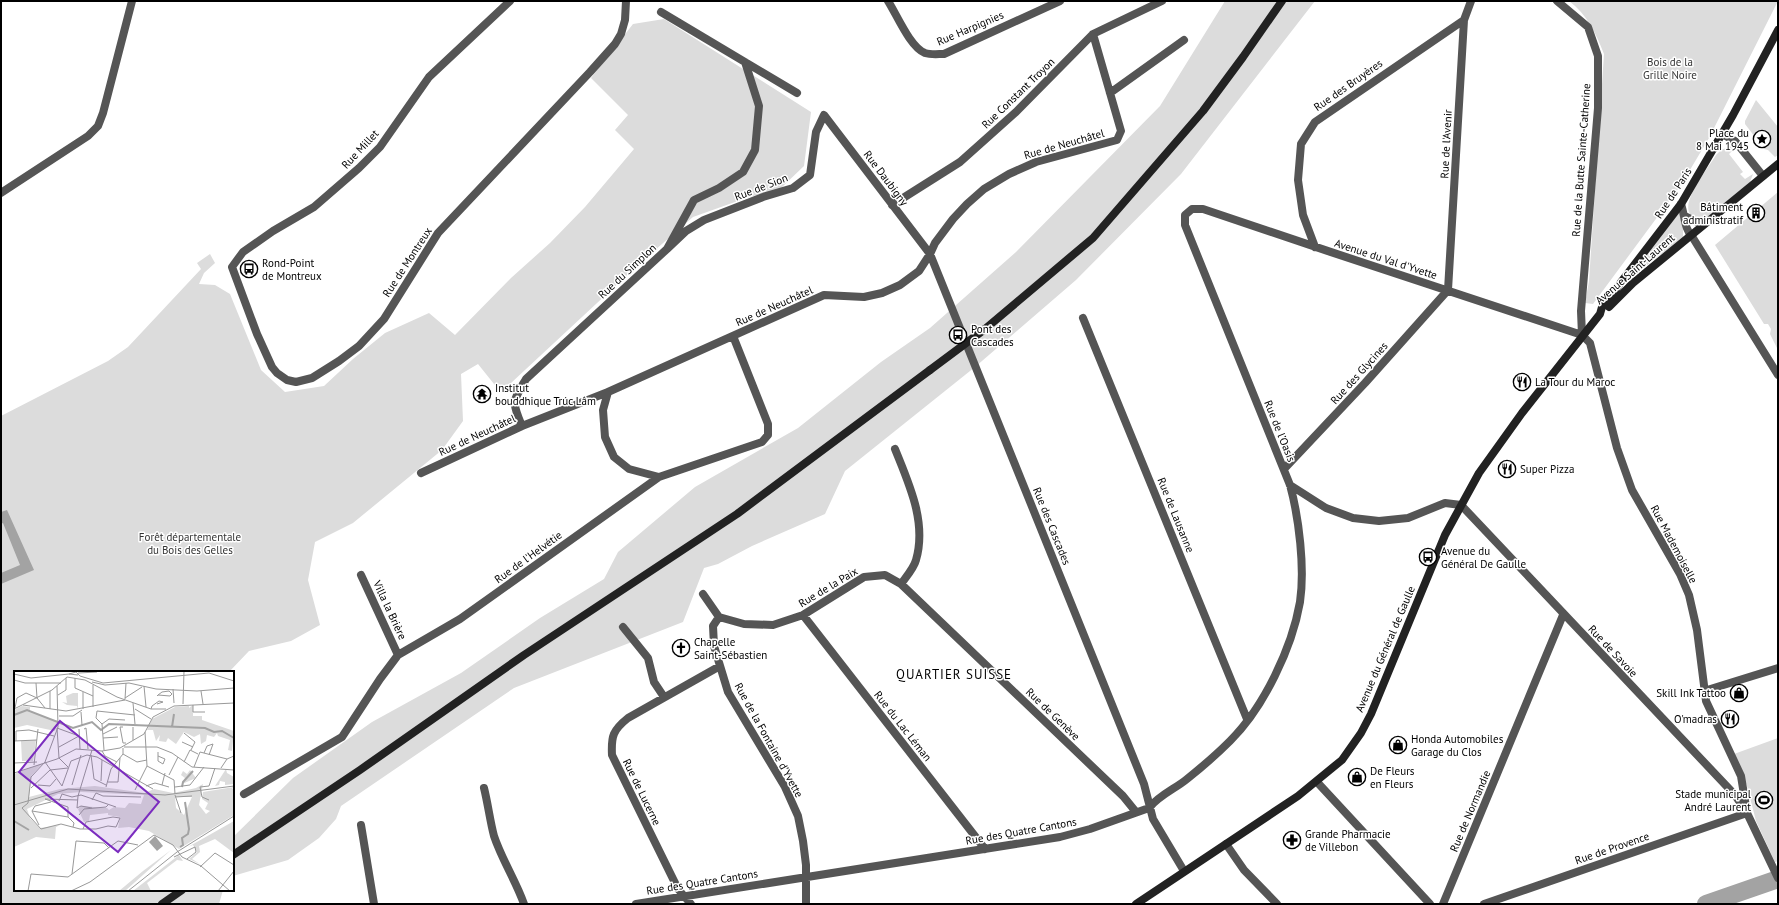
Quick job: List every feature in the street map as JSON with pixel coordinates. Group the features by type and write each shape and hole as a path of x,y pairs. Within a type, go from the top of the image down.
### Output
{"main road":[{"path":"234,854 360,770 524,655 730,518 985,329 1093,238 1203,111 1282,1"},
{"name":"Rue de Paris","path":"1582,335 1600,314 1602,307 1681,204 1722,134 1778,30"},
{"name":"Avenue Saint-Laurent","path":"1600,314 1633,283 1778,164"},
{"name":"Avenue du Général de Gaulle","path":"1136,904 1317,782 1342,760 1361,733 1371,714 1445,535 1461,505 1487,460 1582,335"},
{"path":"162,904 181,891"}],"street":[{"path":"1,193 88,136 98,126 107,100 132,1"},
{"name":"Rue Millet","path":"235,276 232,266 243,252 273,231 314,208 380,147 429,77 510,1"},
{"name":"Rue de Montreux","path":"235,276 257,334 272,367 277,373 287,380 296,382 312,378 339,361 359,346 384,319 438,233 615,44 621,34 625,20 626,1"},
{"name":"Rue Harpignies","path":"888,1 914,44 924,52 936,55 944,54 1060,1"},
{"name":"Rue Constant Troyon","path":"892,205 960,162 1016,112 1093,34 1162,1"},
{"name":"Rue de l'Avenir","path":"1448,290 1464,20 1471,1"},
{"name":"Rue de la Butte Sainte-Catherine","path":"1557,1 1588,27 1598,56 1598,108 1581,310 1582,335"},
{"path":"661,12 797,93"},
{"name":"Rue des Bruyères","path":"1315,248 1303,215 1298,180 1301,144 1314,122 1464,20"},
{"name":"Rue de Neuchâtel","path":"421,473 522,426 608,392 824,295 864,297 882,294 900,285 919,271 935,243 953,219 984,189 1009,174 1036,162 1118,140 1121,131 1093,34"},
{"path":"1110,93 1184,40"},
{"name":"Rue du Simplon","path":"522,426 516,412 514,399 526,379 668,249 694,200 719,188 743,172 755,150 759,106 745,62"},
{"name":"Rue Daubigny","path":"824,115 930,254"},
{"name":"Rue de Sion","path":"668,249 686,231 704,220 763,197 793,188 810,175 816,132 824,115"},
{"path":"1722,134 1735,142 1763,176"},
{"path":"1681,204 1688,233 1778,375"},
{"name":"Avenue du Val d'Yvette","path":"1185,215 1192,209 1203,209 1315,248 1448,290 1582,335"},
{"name":"Rue de l’Oasis","path":"1185,215 1186,225 1290,485"},
{"path":"1685,216 1699,223 1705,223"},
{"name":"Rue des Cascades","path":"930,254 1144,784 1153,819 1184,871"},
{"name":"Rue des Glycines","path":"1284,469 1365,383 1448,290"},
{"name":"Rue de Lausanne","path":"1084,318 1247,719"},
{"name":"Rue Mademoiselle","path":"1582,335 1590,343 1617,448 1632,490 1680,574 1689,595 1697,630 1706,701 1741,776 1747,813"},
{"name":"Rue de l'Helvétie","path":"244,794 342,737 380,679 398,655 460,619 659,477 762,442 768,435 768,424 733,336"},
{"path":"608,392 603,410 606,436 614,457 629,469 659,477"},
{"path":"895,449 916,503 919,536 916,562 901,584"},
{"path":"1290,485 1326,508 1353,518 1379,521 1408,518 1445,503 1461,505"},
{"name":"Rue des Quatre Cantons","path":"636,904 1060,837 1090,829 1149,808 1156,799 1187,779 1231,740 1262,699 1283,660 1300,601 1302,570 1298,525 1290,485"},
{"name":"Rue de Savoie","path":"1461,505 1735,795 1747,813"},
{"name":"Villa la Brière","path":"361,575 398,655"},
{"name":"Rue de la Paix","path":"719,617 744,624 773,625 803,615 864,577 885,575 901,584"},
{"name":"Rue de Genève","path":"901,584 1123,796 1136,812"},
{"path":"703,594 719,617"},
{"name":"Rue du Lac Léman","path":"803,615 985,849"},
{"name":"Rue de Normandie","path":"1443,904 1564,615"},
{"name":"Rue de la Fontaine d’Yvette","path":"719,617 713,626 714,646 728,692 785,787 798,816 803,841 806,876 806,904"},
{"path":"622,627 648,658 654,682 664,697"},
{"name":"Rue de Lucerne","path":"691,904 678,889 657,848 612,755 611,741 616,727 628,718 720,666"},
{"path":"1704,691 1778,668"},
{"path":"1317,782 1430,904"},
{"path":"484,788 494,836 524,904"},
{"path":"1747,813 1778,878"},
{"name":"Rue de Provence","path":"1484,904 1747,813"},
{"path":"361,825 374,904"},
{"path":"1226,844 1244,870 1277,904"}],"green space":[{"path":"1225,1 1315,1 1181,174 1076,280 975,367 845,471 825,514 752,546 718,564 704,568 683,622 514,688 341,806 336,819 319,838 288,860 234,876 234,836 293,778 372,722 461,673 540,618 604,579 618,552 695,487 798,428 881,362 930,328 1016,252 1160,106"},
{"name":"Bois de la Grille Noire","path":"1569,1 1778,1 1709,138 1681,185 1593,304 1585,303 1589,281 1604,54 1586,18"},
{"name":"Forêt départementale du Bois des Gelles","path":"664,19 811,112 804,166 780,189 749,197 693,217 639,264 511,383 498,389 478,364 461,374 463,421 442,450 353,523 315,542 308,580 320,625 291,641 249,651 230,671 14,671 14,891 223,891 219,904 1,904 1,416 108,361 128,347 201,269 197,263 210,254 215,263 204,273 199,284 215,285 230,294 261,370 285,392 324,386 353,359 385,333 429,313 455,335 511,278 550,243 585,207 634,149 615,130 628,115 591,78 633,24"},
{"path":"1756,100 1778,127 1778,155 1775,157 1768,150 1764,149 1745,124 1745,121"},
{"path":"1731,146 1735,148 1729,154 1743,172 1740,174 1745,179 1753,174 1750,182 1705,219 1696,219 1691,215 1688,209 1689,202 1696,185 1716,155 1721,150"},
{"path":"1778,192 1778,350 1770,334 1771,329 1768,324 1764,324 1715,245"},
{"path":"1678,214 1680,214 1683,238 1634,275 1633,272"},
{"name":"Stade municipal André Laurent","path":"1778,738 1778,861 1775,862 1756,821 1747,786 1734,754"}],"shaded area":[{"path":"7,510 34,570 1,584 1,573 20,565 3,523 1,524 1,512"}],"waterway":[{"path":"1706,904 1778,879"}],"place":[{"name":"Place du 8 Mai 1945","path":"1762,139"},
{"name":"Bâtiment administratif","path":"1756,213"},
{"name":"Rond-Point de Montreux","path":"249,269"},
{"name":"Pont des Cascades","path":"958,335"},
{"name":"La Tour du Maroc","path":"1522,382"},
{"name":"Institut bouddhique Trúc Lâm","path":"482,394"},
{"name":"Super Pizza","path":"1507,469"},
{"name":"Avenue du Général De Gaulle","path":"1428,557"},
{"name":"Chapelle Saint-Sébastien","path":"681,648"},
{"name":"Skill Ink Tattoo","path":"1739,693"},
{"name":"O'madras","path":"1730,719"},
{"name":"Honda Automobiles Garage du Clos","path":"1398,745"},
{"name":"De Fleurs en Fleurs","path":"1357,777"},
{"name":"Stade municipal André Laurent","path":"1764,800"},
{"name":"Grande Pharmacie de Villebon","path":"1292,840"}],"district":[{"name":"QUARTIER SUISSE","path":"954,674"}]}
